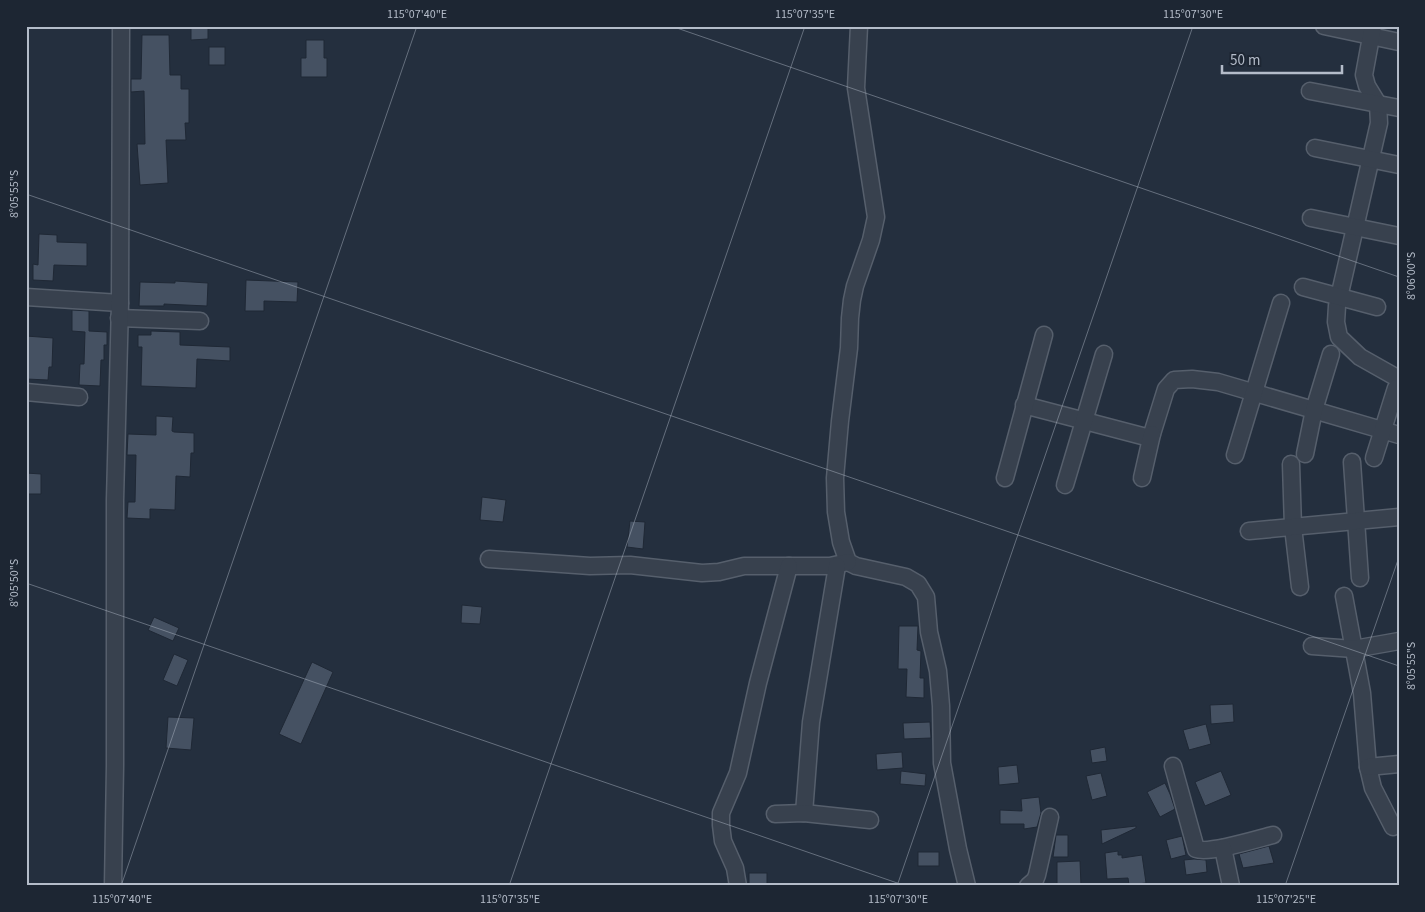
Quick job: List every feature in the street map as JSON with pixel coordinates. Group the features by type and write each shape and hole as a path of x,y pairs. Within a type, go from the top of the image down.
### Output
{"street":[{"path":"113,886 115,500 120,311 121,26"},
{"path":"804,813 811,722 843,564 836,512 835,468 848,356 852,300 871,240 876,217 856,88 859,26"},
{"path":"1324,26 1372,31 1399,42"},
{"path":"1372,31 1364,75 1367,86 1378,104 1379,123 1339,296 1336,322 1339,337 1360,357 1397,383 1374,458"},
{"path":"1310,91 1399,108"},
{"path":"1315,148 1399,166"},
{"path":"1311,218 1399,236"},
{"path":"1303,288 1377,307"},
{"path":"26,297 200,321"},
{"path":"1235,455 1280,303"},
{"path":"1005,478 1044,334"},
{"path":"1065,485 1104,354"},
{"path":"1305,454 1314,410 1331,354"},
{"path":"1142,478 1152,434 1166,389 1174,380 1192,379 1218,382 1399,435"},
{"path":"26,392 79,397"},
{"path":"1024,405 1142,437 1150,437 1152,434"},
{"path":"1352,462 1360,578"},
{"path":"1291,464 1293,527 1300,587"},
{"path":"1249,531 1399,517"},
{"path":"489,559 584,566 630,565 702,573 719,572 744,566 843,564 906,577 918,584 926,597 929,632 938,671 942,763 967,886"},
{"path":"738,886 735,868 723,841 722,813 738,773 758,683 788,566"},
{"path":"1344,596 1362,693 1368,768 1373,788 1393,827"},
{"path":"1312,646 1354,649 1399,641"},
{"path":"1368,768 1399,764"},
{"path":"1173,766 1196,849 1223,848 1273,836"},
{"path":"775,814 804,813 870,820"},
{"path":"1028,886 1035,880 1037,875 1050,817"},
{"path":"1223,848 1230,886"}],"building":[{"path":"191,26 208,26 208,39 191,40"},
{"path":"142,35 169,35 170,75 181,75 181,89 189,89 189,123 185,123 186,140 166,140 168,183 140,185 137,144 145,144 144,91 131,92 131,79 141,79"},
{"path":"306,40 324,40 324,58 327,58 327,77 301,77 301,58 306,58"},
{"path":"209,47 225,47 225,65 209,65"},
{"path":"39,234 57,235 57,242 87,243 87,266 54,265 53,281 33,280 33,264 38,265"},
{"path":"246,280 298,282 297,302 264,301 264,311 245,311"},
{"path":"175,281 208,283 207,306 164,304 164,306 139,306 140,282 175,283"},
{"path":"72,310 89,311 89,331 107,332 107,345 104,345 104,360 101,360 100,386 79,385 80,364 84,364 85,332 72,331"},
{"path":"151,331 180,332 180,345 230,347 230,361 197,359 196,388 141,386 142,347 138,347 138,335 151,335"},
{"path":"26,336 53,338 52,367 49,367 48,380 26,379"},
{"path":"156,416 173,417 172,431 174,432 194,433 194,453 191,453 190,477 176,476 175,510 150,509 150,519 127,518 128,502 135,502 136,455 127,455 128,434 156,435"},
{"path":"26,473 41,474 41,494 26,494"},
{"path":"482,497 506,500 503,522 480,520"},
{"path":"630,521 645,522 643,549 627,547"},
{"path":"462,605 482,607 480,624 461,623"},
{"path":"154,617 179,628 173,641 148,630"},
{"path":"899,626 918,626 917,650 921,651 920,678 924,678 924,698 906,697 907,669 898,669"},
{"path":"174,654 188,660 177,686 163,680"},
{"path":"312,662 333,672 301,744 279,734"},
{"path":"1233,704 1234,722 1211,724 1210,705"},
{"path":"168,717 194,718 191,750 166,748"},
{"path":"930,722 931,738 904,739 903,723"},
{"path":"1206,724 1211,744 1189,750 1183,730"},
{"path":"1105,747 1107,761 1092,763 1090,750"},
{"path":"902,752 903,768 877,770 876,754"},
{"path":"1017,765 1019,783 999,785 998,767"},
{"path":"901,771 926,774 925,786 900,784"},
{"path":"1221,771 1231,795 1205,806 1195,782"},
{"path":"1101,773 1107,796 1092,800 1086,776"},
{"path":"1165,783 1175,809 1160,817 1147,792"},
{"path":"1039,797 1041,813 1037,827 1024,829 1024,824 1000,824 1000,810 1022,811 1021,799"},
{"path":"1136,826 1136,828 1102,844 1101,830"},
{"path":"1056,835 1068,835 1068,857 1053,857"},
{"path":"1182,836 1186,855 1171,859 1166,840"},
{"path":"1269,846 1274,863 1243,868 1239,854"},
{"path":"1118,851 1118,855 1122,855 1122,858 1142,855 1146,883 1129,885 1128,878 1107,879 1105,853"},
{"path":"918,852 939,852 939,866 918,866"},
{"path":"1184,860 1206,860 1207,872 1186,875"},
{"path":"1080,861 1081,886 1057,886 1057,862"},
{"path":"749,873 767,873 767,886 749,886"}]}
